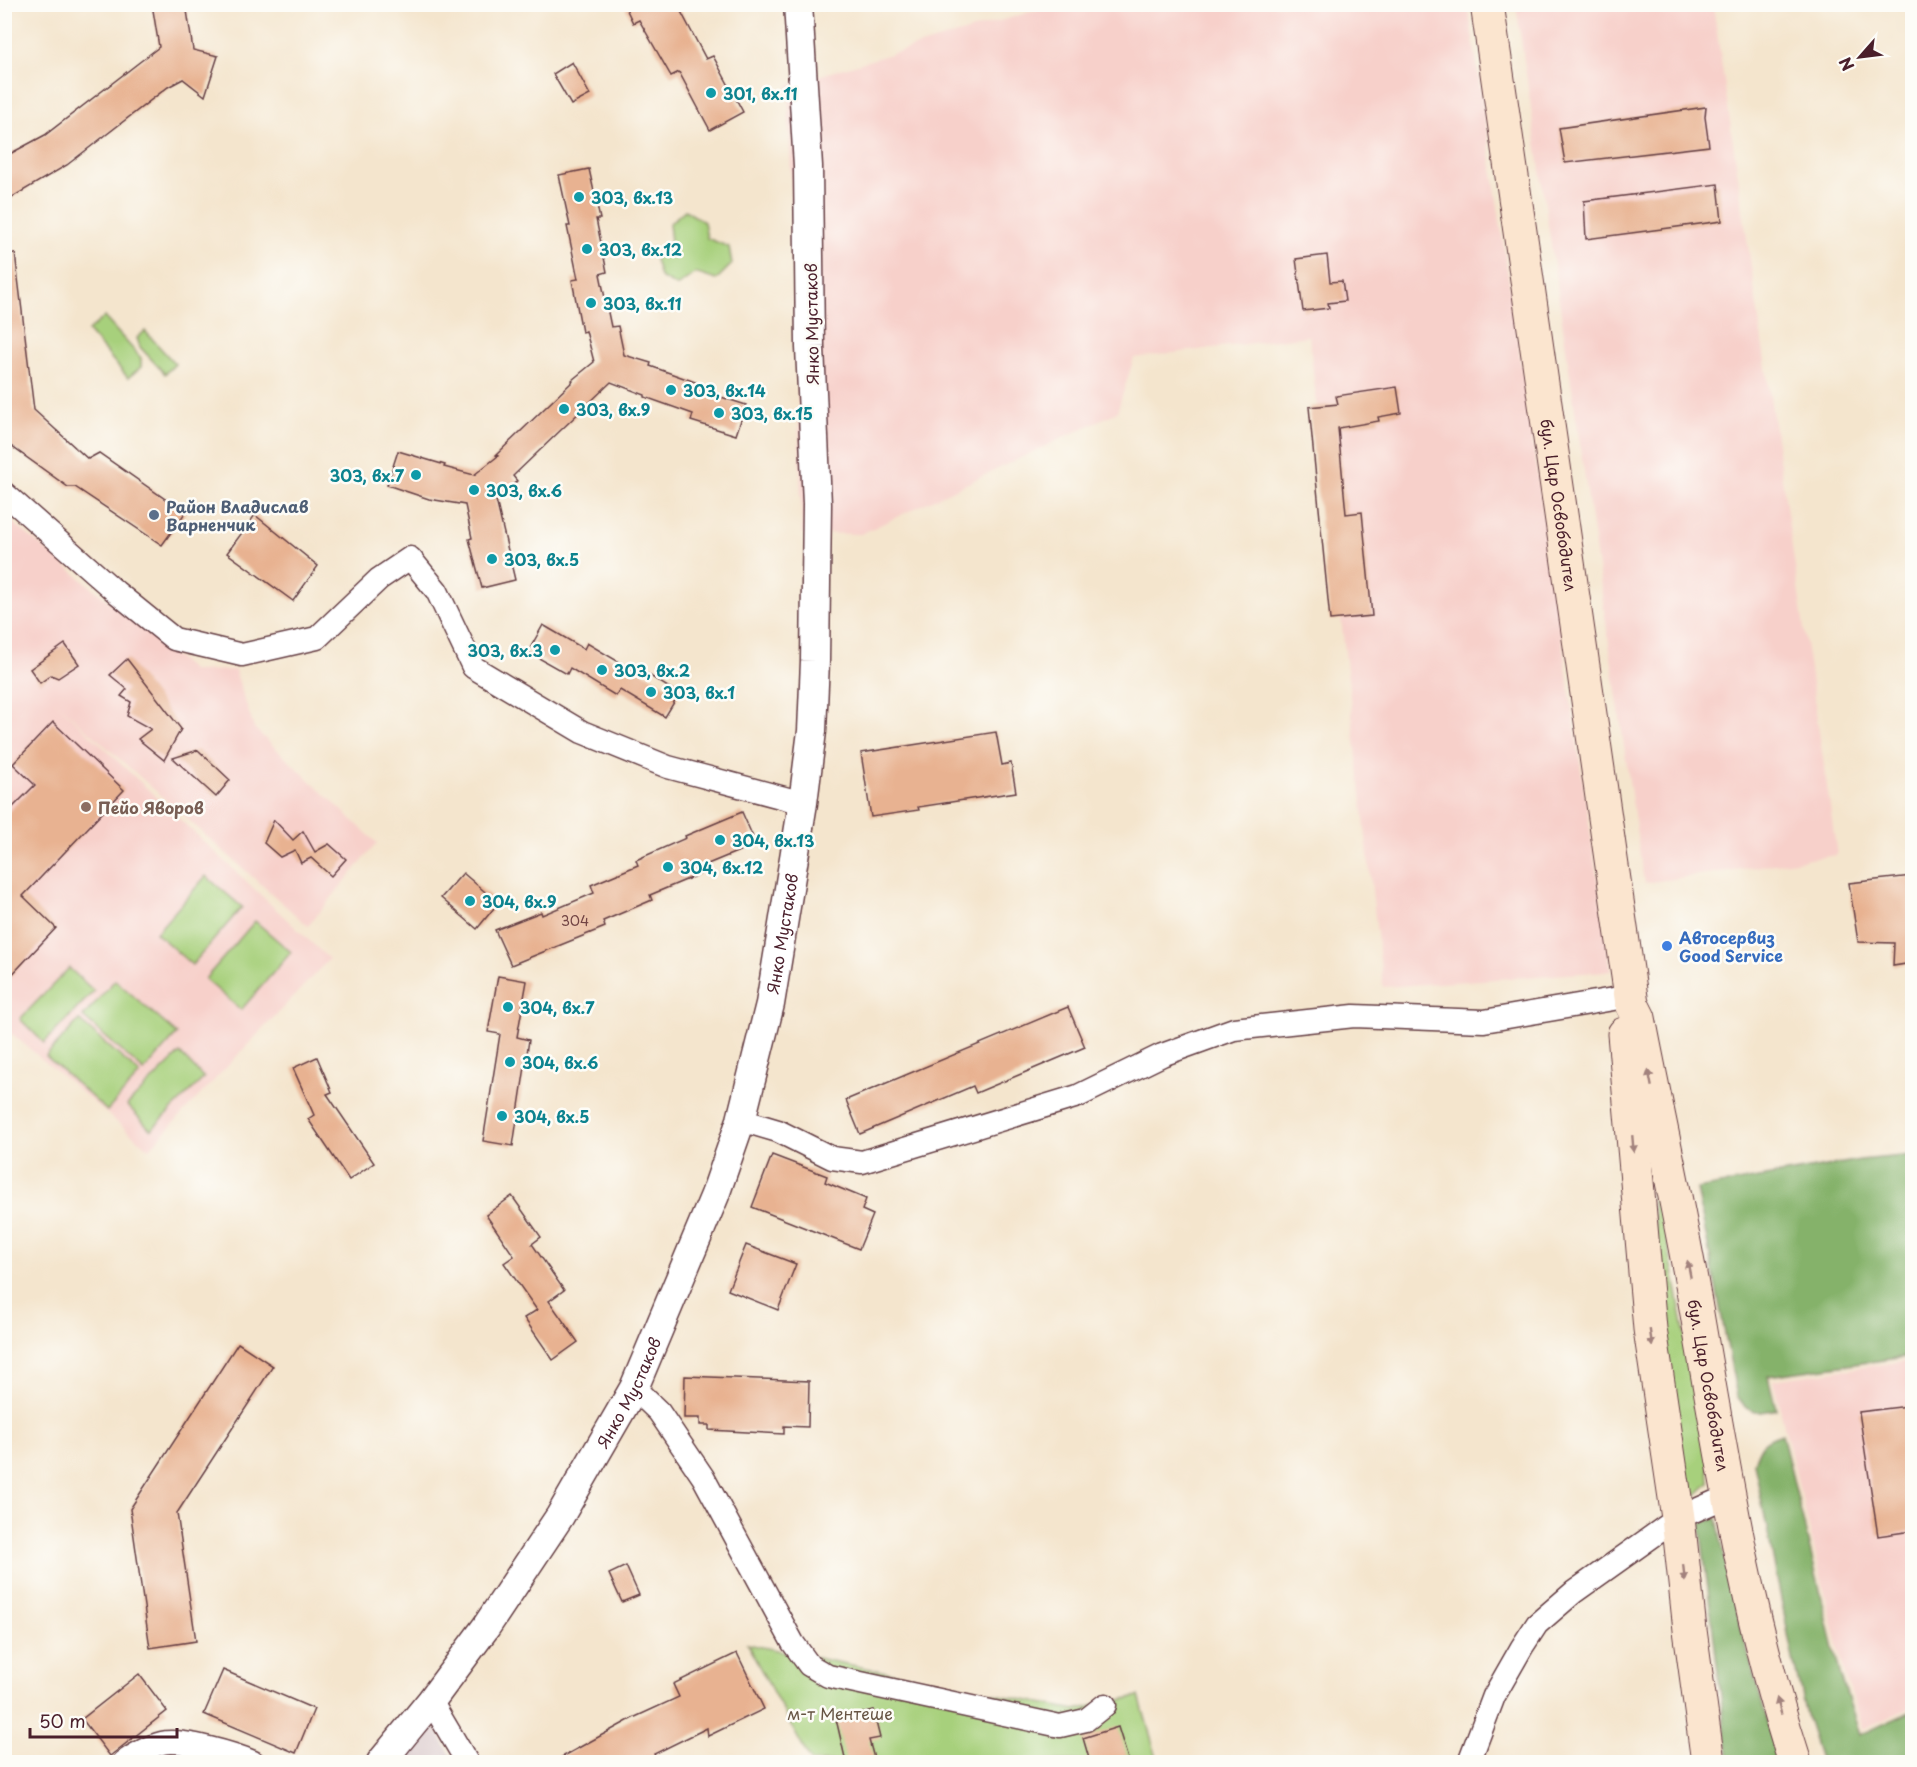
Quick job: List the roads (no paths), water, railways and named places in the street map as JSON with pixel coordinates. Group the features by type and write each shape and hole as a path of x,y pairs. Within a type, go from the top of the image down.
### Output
{"main road":[{"name":"бул. Цар Освободител","path":"1487,4 1631,1000 1639,1018 1690,1274 1728,1496 1755,1615 1795,1762"},
{"name":"бул. Цар Освободител","path":"1631,1000 1623,1024 1650,1329 1678,1518 1708,1762"}],"street":[{"name":"Янко Мустаков","path":"381,1762 486,1628 554,1526 634,1388 715,1195 741,1120 770,1004 803,803 812,731 814,684 817,504 810,347 808,166 798,4"},
{"path":"4,493 107,584 174,639 242,655 317,638 379,579 410,558 437,591 473,667 582,732 657,763 698,777 803,803"},
{"path":"741,1120 778,1131 832,1158 862,1162 1078,1096 1162,1055 1234,1029 1354,1016 1484,1021 1631,1000"},
{"path":"634,1388 659,1412 703,1478 793,1643 809,1665 828,1676 1060,1726 1086,1720 1105,1705"},
{"path":"1469,1762 1494,1696 1521,1647 1537,1624 1574,1592 1678,1518 1728,1496"},
{"path":"431,1701 467,1762"},
{"path":"124,1762 163,1743 193,1745 235,1754 253,1762"}],"place":[{"name":"301, вх.11","path":"711,93"},
{"name":"303, вх.13","path":"579,197"},
{"name":"303, вх.12","path":"587,249"},
{"name":"303, вх.11","path":"591,303"},
{"name":"303, вх.14","path":"671,390"},
{"name":"303, вх.9","path":"564,409"},
{"name":"303, вх.15","path":"719,413"},
{"name":"303, вх.7","path":"416,475"},
{"name":"303, вх.6","path":"474,490"},
{"name":"Район Владислав Варненчик","path":"154,515"},
{"name":"303, вх.5","path":"492,559"},
{"name":"303, вх.3","path":"555,650"},
{"name":"303, вх.2","path":"602,670"},
{"name":"303, вх.1","path":"651,692"},
{"name":"Пейо Яворов","path":"86,807"},
{"name":"304, вх.13","path":"720,840"},
{"name":"304, вх.12","path":"668,867"},
{"name":"304, вх.9","path":"470,901"},
{"name":"Автосервиз Good Service","path":"1667,946"},
{"name":"304, вх.7","path":"508,1007"},
{"name":"304, вх.6","path":"510,1062"},
{"name":"304, вх.5","path":"502,1116"}],"park label":[{"name":"м-т Ментeше","path":"840,1713"}]}
